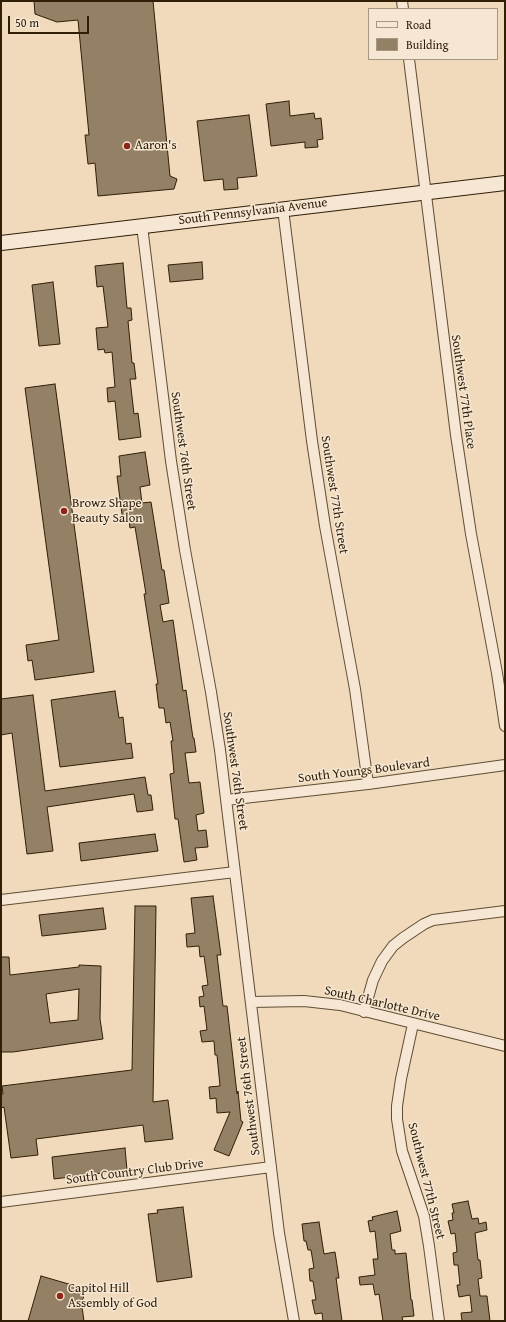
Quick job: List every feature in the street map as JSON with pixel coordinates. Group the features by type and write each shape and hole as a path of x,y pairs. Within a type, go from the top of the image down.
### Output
{"main road":[{"name":"South Pennsylvania Avenue","path":"1,243 505,182"}],"street":[{"name":"Southwest 77th Place","path":"409,60 446,362 461,471 505,726"},
{"name":"Southwest 77th Street","path":"283,209 312,441 355,689 368,784"},
{"name":"Southwest 76th Street","path":"142,226 170,461 184,550 211,692 226,800 279,1232 294,1321"},
{"name":"South Youngs Boulevard","path":"226,800 368,784 505,765"},
{"path":"1,900 235,872"},
{"path":"364,1012 373,980 382,961 393,946 403,938 424,924 433,920 505,911"},
{"name":"South Charlotte Drive","path":"251,1002 284,1000 340,1005 505,1046"},
{"name":"Southwest 77th Street","path":"413,1024 398,1092 397,1119 402,1151 420,1202 425,1222 439,1321"},
{"name":"South Country Club Drive","path":"1,1202 271,1167"}],"building":[{"path":"34,1 153,1 170,176 177,179 174,189 98,196 95,163 88,164 85,135 89,135 78,20 57,22 35,14"},
{"path":"289,101 290,116 314,113 315,119 321,118 323,139 317,140 318,147 305,148 305,142 271,146 266,104"},
{"path":"249,115 257,176 237,178 238,189 224,190 223,179 204,181 197,121"},
{"path":"202,262 203,279 170,282 168,265"},
{"path":"123,263 127,308 131,308 132,320 128,321 132,363 134,363 136,379 130,379 134,414 138,413 141,437 119,440 115,401 108,402 107,388 115,387 112,352 105,353 104,349 98,350 96,328 108,327 103,286 97,287 95,266"},
{"path":"53,282 60,344 39,346 32,285"},
{"path":"55,384 94,672 35,680 32,660 28,661 26,645 59,640 25,388"},
{"path":"145,452 150,485 140,487 142,503 151,502 169,603 160,605 163,622 173,620 183,691 186,690 196,752 185,753 189,783 200,782 204,813 196,815 198,831 206,830 208,847 195,848 197,860 184,862 178,819 175,819 170,774 174,773 171,741 173,741 170,722 166,723 164,708 159,708 156,684 158,684 135,527 130,528 129,521 123,522 117,476 121,476 119,456"},
{"path":"115,691 119,718 123,717 126,744 131,743 133,758 60,767 51,700"},
{"path":"33,695 45,791 145,777 148,795 151,795 153,810 137,812 134,794 47,807 53,851 27,854 12,733 1,735 1,699"},
{"path":"155,834 158,851 81,861 79,843"},
{"path":"213,896 221,955 217,955 223,1006 227,1006 237,1094 238,1091 241,1121 243,1122 229,1156 214,1150 230,1112 217,1113 216,1098 210,1099 209,1087 220,1086 214,1041 202,1042 200,1031 207,1030 204,1006 200,1007 199,997 204,996 202,986 208,985 204,956 200,957 199,946 187,947 186,934 195,933 191,898"},
{"path":"135,906 156,906 153,1102 168,1100 173,1139 145,1142 143,1125 36,1139 38,1155 11,1158 4,1107 1,1108 1,1095 3,1094 2,1086 132,1070"},
{"path":"103,908 106,929 42,936 39,915"},
{"path":"1,957 9,957 10,975 79,967 79,965 101,966 100,1019 103,1039 13,1052 1,1052","holes":["79,989 78,1020 50,1023 46,994"]},
{"path":"125,1148 127,1170 54,1179 52,1157"},
{"path":"468,1201 472,1219 478,1218 479,1224 486,1222 487,1230 475,1233 482,1278 478,1279 480,1296 487,1296 490,1321 462,1321 461,1313 472,1312 470,1295 459,1297 457,1285 460,1285 458,1265 454,1265 453,1253 457,1252 455,1233 451,1234 448,1221 453,1220 452,1213 454,1213 452,1204"},
{"path":"183,1207 192,1277 157,1282 148,1214 158,1213 157,1210"},
{"path":"397,1211 401,1231 390,1234 392,1250 395,1250 395,1254 406,1253 414,1316 402,1317 403,1321 383,1321 379,1294 375,1295 373,1284 360,1285 359,1277 375,1275 373,1259 378,1259 375,1231 370,1232 368,1221 373,1220 372,1217"},
{"path":"319,1222 324,1254 335,1252 339,1278 336,1278 342,1321 323,1321 322,1313 315,1314 312,1300 316,1300 313,1281 310,1281 309,1269 314,1268 311,1250 308,1250 306,1241 304,1241 302,1224"},
{"name":"Capitol Hill Assembly of God","path":"41,1276 86,1289 80,1308 82,1307 84,1321 28,1321"}],"place":[{"name":"Aaron's","path":"127,146"},
{"name":"Browz Shape Beauty Salon","path":"64,511"},
{"name":"Capitol Hill Assembly of God","path":"60,1296"}]}
